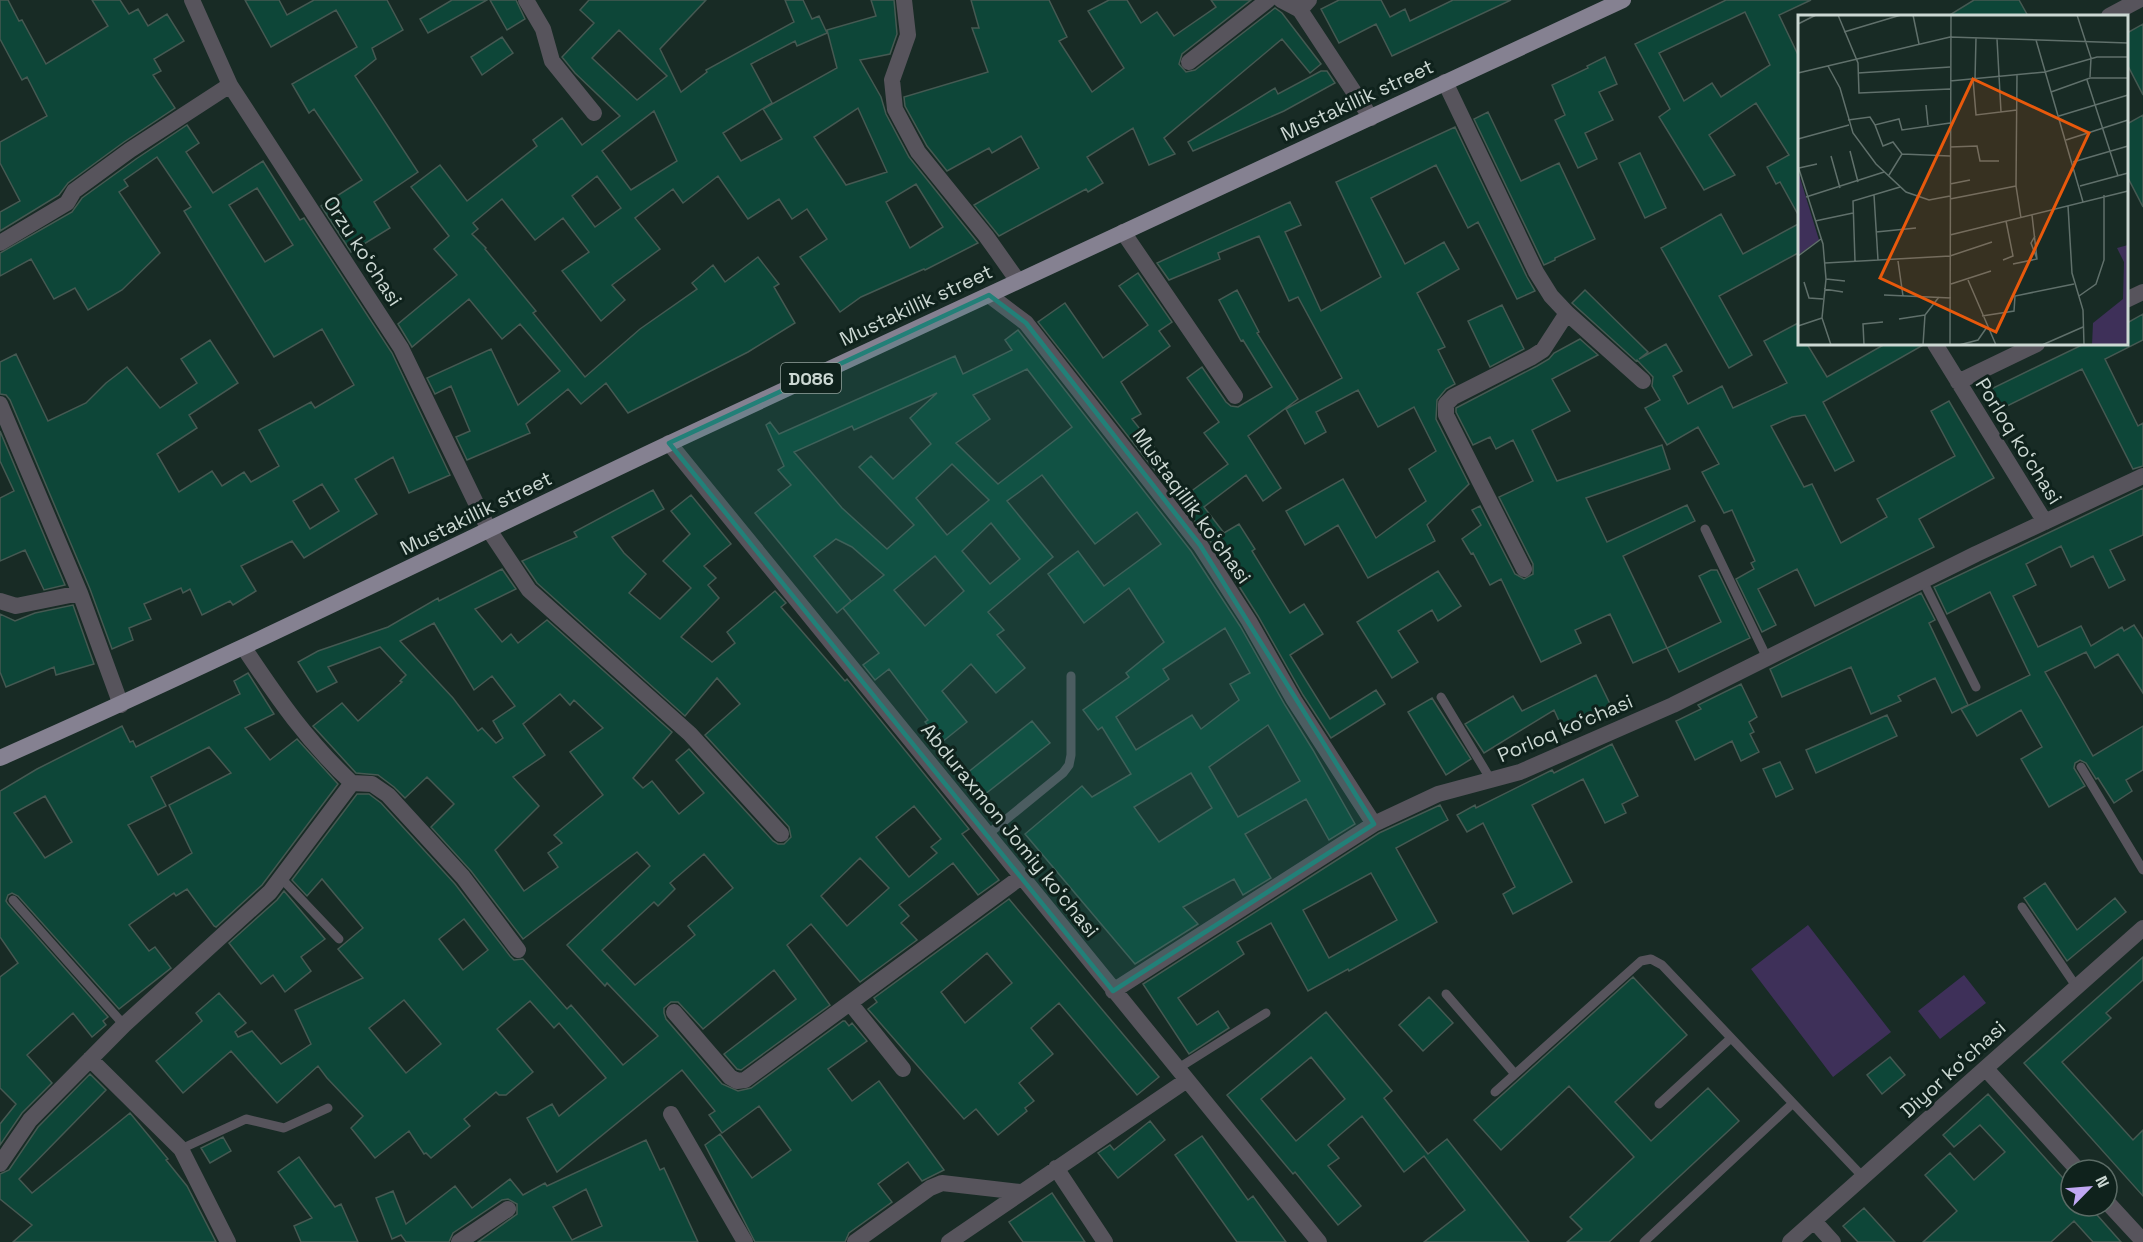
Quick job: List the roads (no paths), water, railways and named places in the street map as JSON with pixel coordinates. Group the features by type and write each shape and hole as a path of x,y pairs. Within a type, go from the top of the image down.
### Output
{"main road":[{"name":"Mustakillik street","path":"0,758 244,648 669,444 1623,0"}],"street":[{"name":"Orzu koʻchasi","path":"192,0 230,85 401,348 489,530 529,590 690,734 781,834"},
{"path":"526,0 543,29 552,61 594,113"},
{"path":"904,0 908,35 892,80 895,109 918,152 986,236 1018,281"},
{"path":"1189,62 1268,0"},
{"path":"1281,0 1305,5 1371,118"},
{"path":"2111,15 2139,0 2143,4"},
{"path":"1446,82 1536,272 1551,296 1643,381"},
{"path":"0,243 67,202 74,191 130,150 230,85"},
{"path":"1123,232 1235,396"},
{"path":"2128,300 2143,292"},
{"name":"Mustaqillik ko‘chasi","path":"989,295 1026,323 1200,545 1249,621 1294,700 1374,824"},
{"path":"1524,569 1446,415 1446,404 1453,397 1543,350 1567,313"},
{"name":"Porloq koʻchasi","path":"1936,345 2044,522"},
{"name":"Porloq koʻchasi","path":"1958,382 2035,345"},
{"path":"0,404 80,593 121,705"},
{"name":"Abduraxmon Jomiy koʻchasi","path":"669,444 1319,1242"},
{"name":"Porloq koʻchasi","path":"1113,991 1374,824 1438,794 1520,772 1673,705 2044,522 2143,476"},
{"path":"0,601 16,606 80,593"},
{"path":"244,648 283,707 325,758 352,783 372,784 388,795 463,878 518,950"},
{"path":"0,1164 6,1143 124,1025 270,892 352,783"},
{"path":"674,1012 730,1077 737,1081 745,1080 1021,877"},
{"name":"Diyor koʻchasi","path":"1790,1242 2143,928"},
{"path":"850,1003 903,1070"},
{"path":"90,1059 181,1149 228,1242"},
{"path":"1986,1069 2067,1158"},
{"path":"949,1242 1056,1168 1182,1075"},
{"path":"671,1114 745,1242"},
{"path":"1056,1168 1105,1242"},
{"path":"855,1242 930,1188 942,1183 1020,1192"},
{"path":"459,1242 508,1209"},
{"path":"2119,1215 2143,1241"},
{"path":"1814,1221 1833,1242"}],"lane":[{"path":"1705,529 1767,658"},
{"path":"1923,581 1976,687"},
{"path":"987,835 1063,773 1069,765 1071,676"},
{"path":"1441,697 1491,780"},
{"path":"2081,767 2143,870"},
{"path":"281,878 339,939"},
{"path":"13,900 124,1025"},
{"path":"2022,907 2076,986"},
{"path":"1495,1092 1641,961 1651,959 1662,965 1863,1177"},
{"path":"1446,994 1515,1074"},
{"path":"1182,1075 1266,1013"},
{"path":"1659,1104 1731,1038"},
{"path":"1644,1242 1793,1103"},
{"path":"181,1149 246,1119 284,1128 328,1108"}]}
